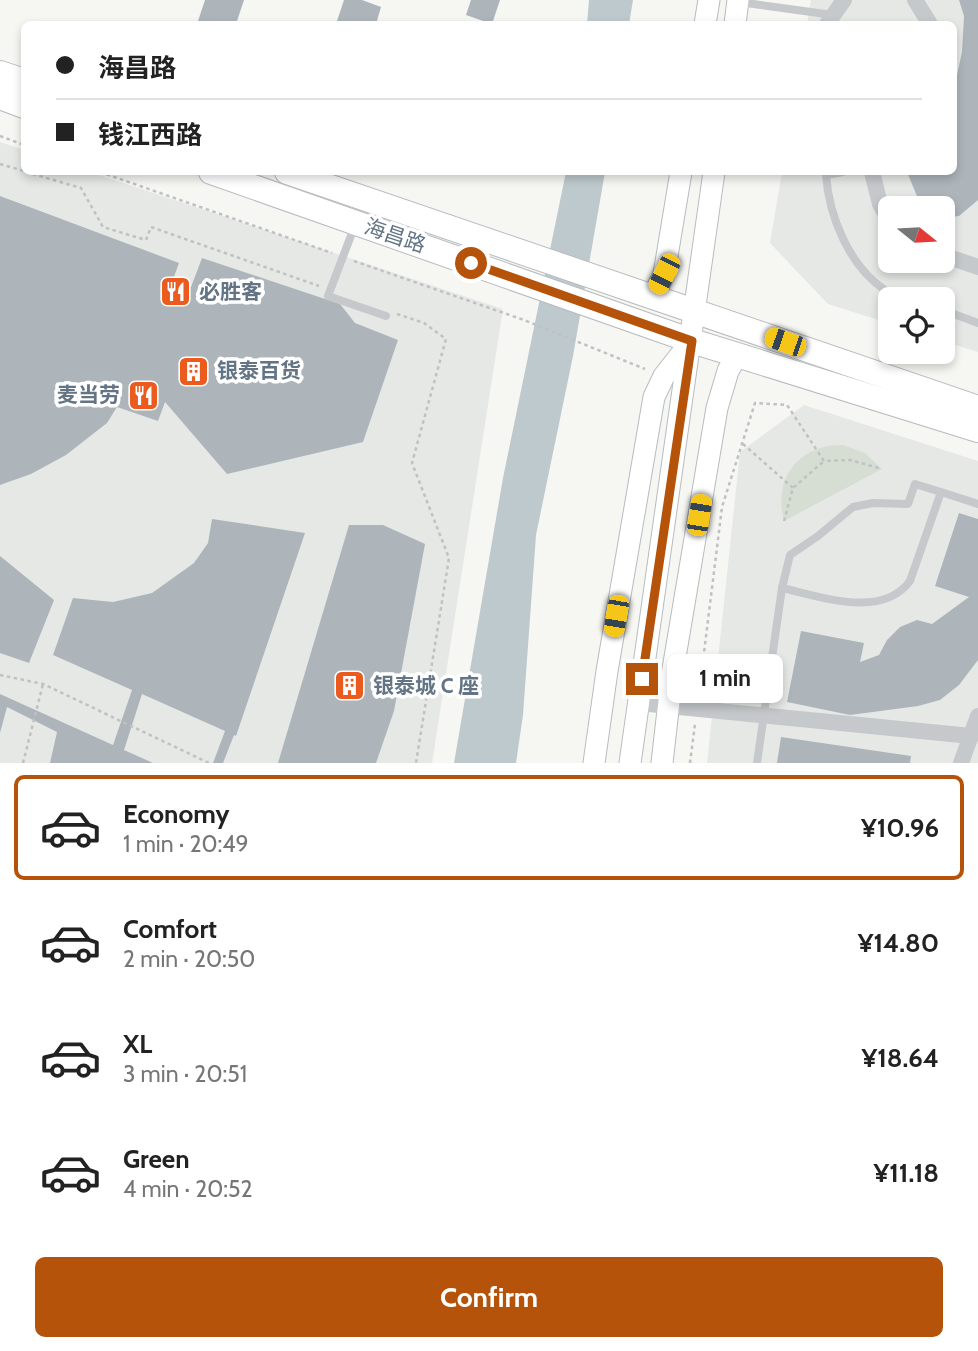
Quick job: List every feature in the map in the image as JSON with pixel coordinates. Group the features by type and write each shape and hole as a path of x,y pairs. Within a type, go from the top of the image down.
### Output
{"main road":[{"path":"706,21 709,0"},
{"path":"735,21 738,1"},
{"path":"0,73 21,80"},
{"path":"0,97 21,105"},
{"name":"海昌路","path":"220,175 692,341 978,430"},
{"name":"海昌路","path":"296,175 978,408"},
{"path":"653,297 664,274 680,175"},
{"path":"630,763 714,175"},
{"path":"594,763 654,397 664,376 692,341"},
{"path":"662,763 672,675 716,408 728,371 737,355"},
{"path":"639,703 659,693 672,675"}],"street":[{"path":"830,20 844,0"},
{"path":"915,0 928,21"},
{"path":"873,175 878,196"},
{"path":"956,259 978,267"},
{"path":"639,703 971,736"},
{"path":"961,763 978,716"}],"lane":[{"path":"738,1 830,20"},
{"path":"826,175 828,193 843,239 860,264 883,287"},
{"path":"356,223 328,296 387,314"},
{"path":"955,314 978,323"},
{"path":"757,763 782,589 790,555 818,537 853,507 873,503 908,504 915,484 978,504"},
{"path":"782,589 870,603 886,601 901,593 918,561 941,492"}],"path":[{"path":"0,136 21,144"},
{"path":"0,164 21,170"},
{"path":"38,175 81,188 103,227 146,240 151,227 330,290"},
{"path":"109,175 524,320 645,369"},
{"path":"387,314 424,323 446,340 412,463 449,558 416,763"},
{"path":"690,763 722,507 755,403 787,405 824,461"},
{"path":"742,443 793,488"},
{"path":"784,521 793,488 824,461 850,460 882,469"},
{"path":"0,675 43,684 209,763"},
{"path":"23,763 43,684"}],"shaded area":[{"path":"589,0 633,0 630,21 587,21"},
{"path":"811,0 978,0 978,352 955,345 955,287 878,287 878,320 828,304 770,243 781,175 957,175 957,21 808,21"},
{"path":"0,142 21,149 21,175 99,175 503,309 432,763 0,763"},
{"path":"565,175 604,175 573,356 536,535 523,715 516,763 454,763 503,478"},
{"path":"804,405 978,461 978,763 707,763 740,452"},
{"path":"843,445 865,453 882,469 784,521 782,491 792,467 814,451 827,446"}],"building":[{"path":"205,0 244,0 237,21 198,21"},
{"path":"344,0 362,0 381,7 377,21 337,21"},
{"path":"471,0 500,0 493,21 466,15"},
{"path":"959,0 978,0 978,200 956,216 956,196 917,196 908,175 957,175 957,75 962,52 964,16"},
{"name":"银泰百货","path":"0,196 179,263 172,282 191,287 202,258 340,304 355,323 398,340 363,442 227,474 165,402 158,421 117,407 107,423 66,455 31,474 0,485"},
{"path":"959,513 978,519 978,660 959,685 940,700 918,706 850,715 787,702 801,631 864,643 860,662 879,655 887,640 900,627 917,620 932,624 969,597 935,586"},
{"path":"212,519 305,533 236,736 234,735 223,763 213,763 225,731 142,694 124,750 153,763 50,763 57,732 7,707 0,733 0,694 113,745 132,690 53,655 73,598 113,602 152,593 194,563 208,543"},
{"path":"349,525 383,525 425,544 394,711 376,763 278,763"},
{"path":"0,556 54,600 29,663 0,653"},
{"path":"781,737 911,756 910,763 777,763"}],"place":[{"name":"必胜客","path":"176,292"},
{"name":"银泰百货","path":"194,371"},
{"name":"麦当劳","path":"143,395"},
{"name":"银泰城 C 座","path":"350,686"}],"route":[{"path":"471,263 692,341 642,679"}]}
